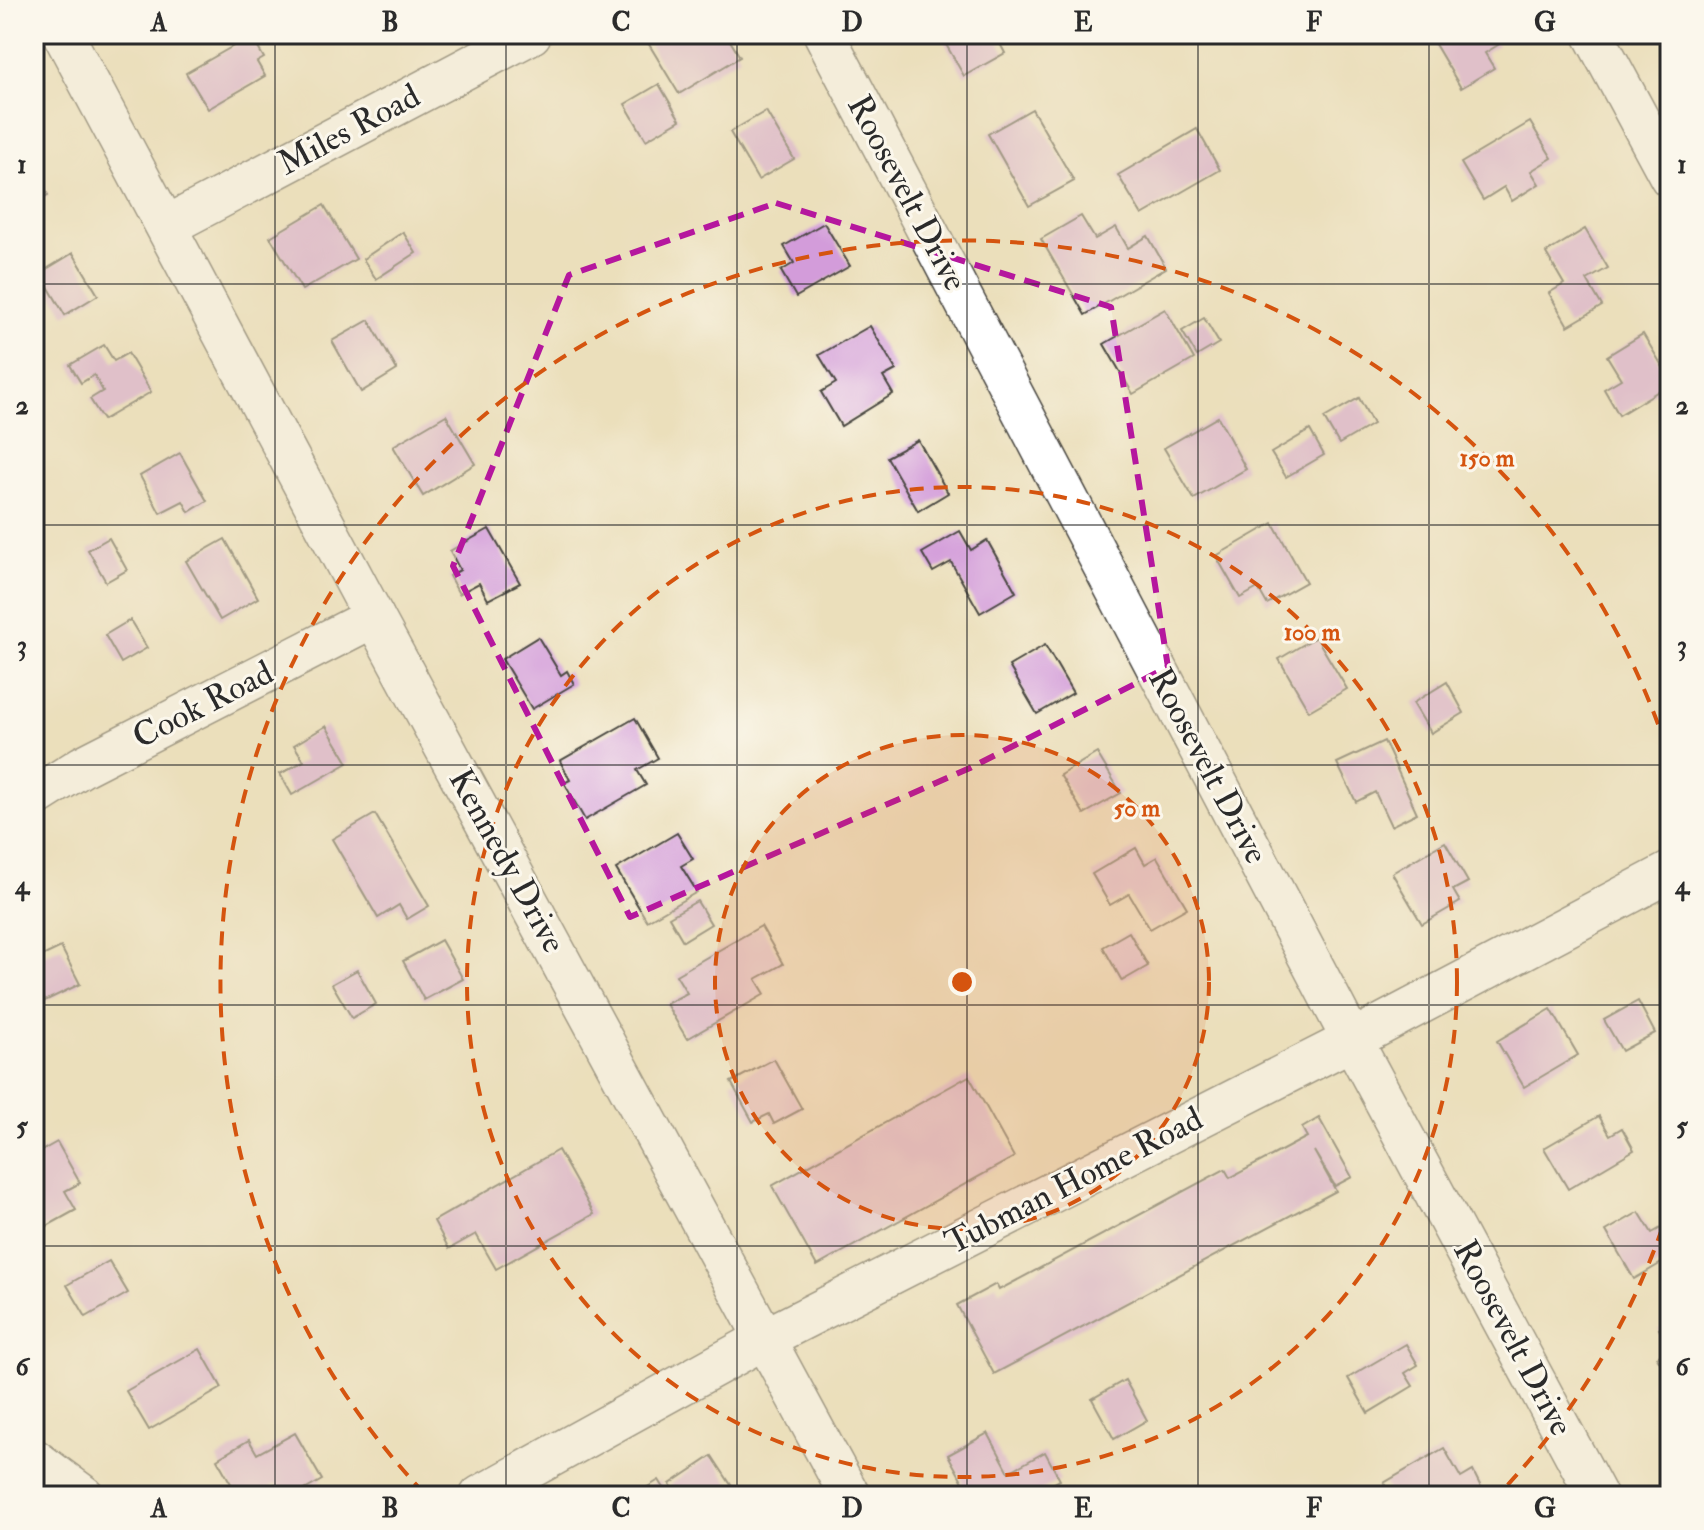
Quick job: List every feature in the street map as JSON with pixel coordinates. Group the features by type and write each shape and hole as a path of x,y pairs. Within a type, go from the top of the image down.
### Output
{"street":[{"name":"Kennedy Drive","path":"63,34 374,617 850,1496"},
{"name":"Miles Road","path":"167,226 531,34"},
{"name":"Roosevelt Drive","path":"824,34 1352,1040 1597,1496"},
{"path":"1593,34 1670,177"},
{"name":"Cook Road","path":"34,797 83,766 374,617"},
{"name":"Tubman Home Road","path":"480,1496 766,1338 1352,1040 1670,872"},
{"path":"34,1459 84,1496"}],"highlighted area":[{"path":"776,203 1111,307 1168,667 970,768 630,917 453,566 569,275"}],"building":[{"path":"659,34 726,34 740,57 679,94 647,41"},
{"path":"940,34 995,34 1005,53 964,76"},
{"path":"1429,34 1492,34 1498,45 1485,53 1494,68 1461,88"},
{"path":"251,36 264,58 257,62 265,76 208,109 186,73"},
{"path":"659,84 680,120 646,140 625,104"},
{"path":"1032,109 1074,181 1029,206 988,134"},
{"path":"766,111 794,159 758,180 730,132"},
{"path":"1530,122 1552,158 1531,171 1539,184 1512,201 1504,187 1483,200 1461,163"},
{"path":"1197,129 1220,170 1142,215 1118,175"},
{"path":"40,181 48,195 34,203 34,184"},
{"path":"324,205 356,259 302,290 270,237"},
{"path":"1081,216 1095,239 1116,227 1128,248 1148,236 1166,268 1085,315 1041,239"},
{"path":"824,223 850,266 796,297 781,271 794,263 784,246"},
{"path":"1585,229 1608,268 1587,280 1602,306 1568,326 1549,293 1564,284 1546,253"},
{"path":"403,232 416,253 376,279 363,259"},
{"path":"73,253 98,295 65,315 40,273"},
{"path":"1165,309 1194,359 1133,394 1104,344"},
{"path":"1204,318 1219,343 1197,356 1182,331"},
{"path":"369,320 397,370 361,392 332,341"},
{"path":"870,326 896,370 883,377 893,394 841,426 821,392 836,383 819,355"},
{"path":"1643,334 1670,384 1619,415 1604,389 1621,379 1607,356"},
{"path":"104,345 114,361 128,353 151,392 103,420 90,399 103,391 94,375 81,383 70,365"},
{"path":"1359,398 1373,424 1339,444 1324,418"},
{"path":"446,415 475,464 423,496 393,446"},
{"path":"1218,417 1246,469 1194,499 1164,448"},
{"path":"1310,430 1324,455 1286,477 1271,453"},
{"path":"918,440 948,493 918,511 887,457"},
{"path":"180,453 207,501 189,512 183,501 160,513 140,476"},
{"path":"1273,523 1306,582 1267,604 1258,588 1240,598 1216,556"},
{"path":"489,529 520,583 488,600 479,583 459,594 449,576 460,570 450,551"},
{"path":"960,531 971,550 987,540 1016,592 980,613 951,562 933,572 922,553"},
{"path":"109,538 127,570 106,582 88,550"},
{"path":"225,539 258,598 220,620 186,561"},
{"path":"130,620 147,648 121,663 105,635"},
{"path":"538,637 561,675 567,671 574,684 532,709 502,659"},
{"path":"1316,637 1347,689 1309,711 1279,659"},
{"path":"1045,645 1073,693 1037,714 1009,666"},
{"path":"1447,682 1464,713 1431,733 1413,703"},
{"path":"635,718 658,758 637,770 646,785 585,820 564,783 570,780 560,761"},
{"path":"326,726 348,763 292,795 280,774 304,761 294,745"},
{"path":"1384,741 1417,813 1391,826 1375,792 1356,802 1337,763"},
{"path":"1097,753 1121,793 1084,814 1060,775"},
{"path":"375,814 429,906 407,919 399,905 378,918 332,839"},
{"path":"677,833 693,859 681,866 697,892 647,921 616,869"},
{"path":"1445,842 1468,882 1453,890 1460,902 1422,924 1392,873"},
{"path":"1136,848 1145,864 1157,857 1187,908 1150,929 1129,894 1110,905 1092,874"},
{"path":"697,901 711,924 683,941 669,917"},
{"path":"761,926 783,964 756,979 765,994 687,1039 666,1004 687,993 676,975"},
{"path":"1129,932 1148,966 1122,981 1103,947"},
{"path":"441,940 463,979 424,1000 403,961"},
{"path":"61,947 80,984 45,1001 34,980 34,960"},
{"path":"357,970 376,1004 352,1018 332,984"},
{"path":"1638,1001 1655,1033 1622,1051 1604,1020"},
{"path":"1551,1009 1578,1055 1524,1087 1497,1041"},
{"path":"774,1059 802,1109 774,1124 769,1114 753,1122 731,1082"},
{"path":"969,1076 1014,1157 817,1266 772,1186"},
{"path":"1599,1116 1610,1135 1622,1128 1634,1150 1568,1189 1544,1148"},
{"path":"1319,1118 1352,1177 1335,1186 1314,1151 1336,1191 994,1374 957,1305 996,1284 999,1290 1225,1169 1230,1178 1307,1137 1302,1128"},
{"path":"57,1142 80,1183 65,1191 76,1210 38,1231 34,1223 34,1155"},
{"path":"558,1150 594,1214 496,1269 476,1234 449,1249 434,1221"},
{"path":"1639,1212 1652,1233 1670,1223 1670,1258 1634,1279 1606,1231"},
{"path":"109,1261 128,1293 86,1317 67,1285"},
{"path":"1670,1323 1670,1348 1659,1329"},
{"path":"1406,1344 1418,1365 1405,1373 1413,1386 1368,1413 1348,1378"},
{"path":"200,1349 222,1388 149,1430 126,1391"},
{"path":"1670,1349 1670,1379 1657,1357"},
{"path":"1125,1380 1147,1420 1114,1439 1092,1399"},
{"path":"295,1433 322,1480 294,1496 283,1496 276,1484 254,1496 238,1496 217,1459 249,1440 257,1454"},
{"path":"988,1433 1009,1472 1045,1452 1060,1480 1031,1496 950,1496 947,1491 963,1482 948,1455"},
{"path":"1444,1448 1461,1478 1473,1471 1481,1487 1466,1496 1391,1496 1384,1483"},
{"path":"712,1456 733,1488 721,1496 678,1496 670,1484"},
{"path":"659,1480 669,1496 633,1496"}]}
